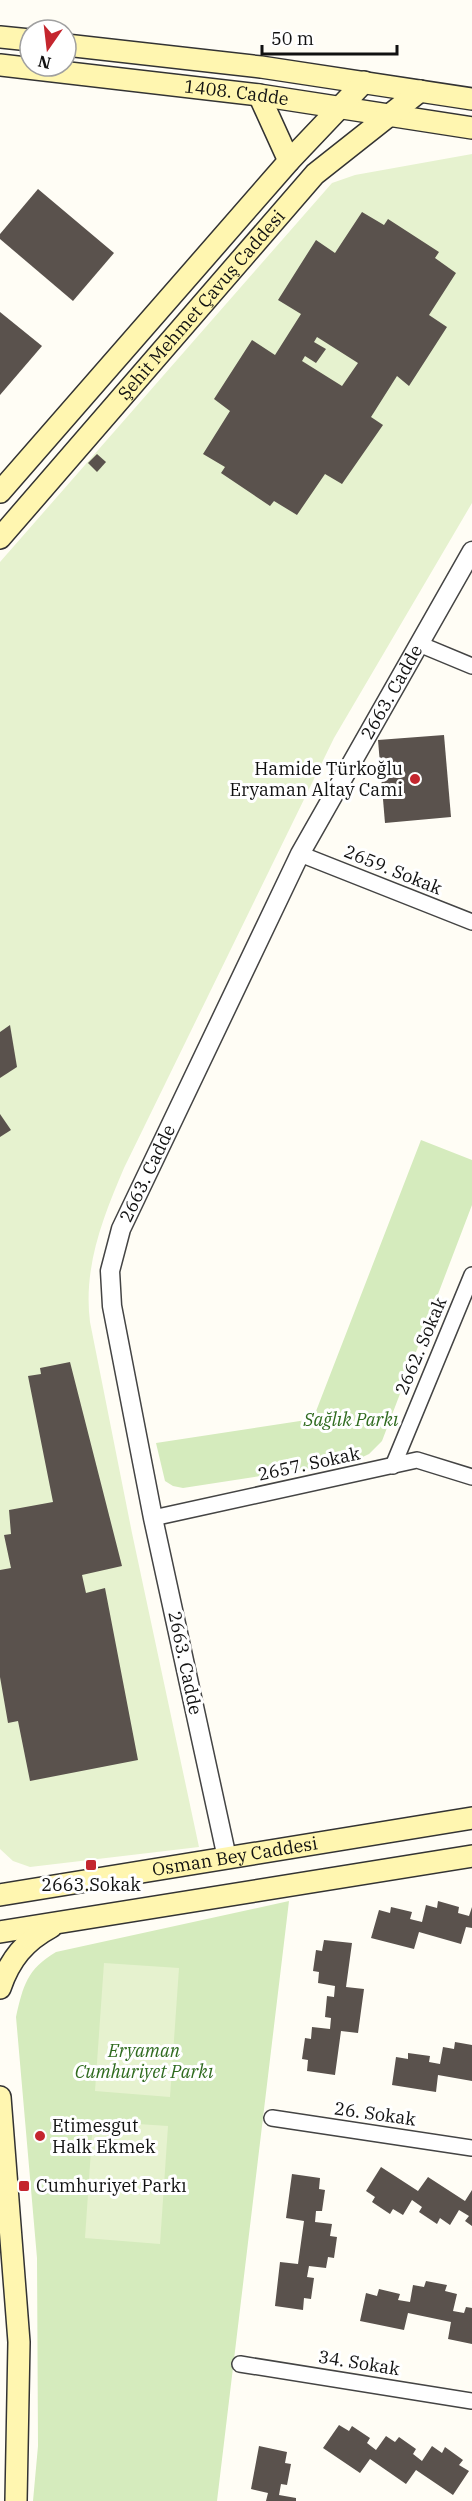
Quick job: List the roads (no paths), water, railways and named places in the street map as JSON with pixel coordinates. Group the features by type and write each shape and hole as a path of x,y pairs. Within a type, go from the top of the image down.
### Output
{"main road":[{"path":"0,37 18,39"},
{"name":"1408. Cadde","path":"78,46 261,67 472,99"},
{"name":"1408. Cadde","path":"0,65 259,95 472,128"},
{"name":"Şehit Mehmet Çavuş Caddesi","path":"0,492 289,161 364,82"},
{"name":"Şehit Mehmet Çavuş Caddesi","path":"0,538 315,174 420,91"},
{"path":"259,95 289,161"},
{"name":"Osman Bey Caddesi","path":"0,1895 472,1818"},
{"name":"Osman Bey Caddesi","path":"0,1932 472,1856"},
{"name":"Osman Bey Caddesi","path":"0,1988 20,1948 59,1922"},
{"path":"0,2097 19,2342 16,2501"}],"street":[{"name":"2663. Cadde","path":"227,1858 153,1518 112,1306 110,1271 121,1229 300,854 472,550"},
{"path":"419,644 472,666"},
{"name":"2659. Sokak","path":"300,854 472,922"},
{"name":"2662. Sokak","path":"393,1466 472,1275"},
{"name":"2657. Sokak","path":"153,1518 417,1460 472,1477"},
{"name":"26. Sokak","path":"272,2118 472,2148"},
{"name":"34. Sokak","path":"240,2364 472,2401"}],"place":[{"name":"Hamide Türkoğlu Eryaman Altay Cami","path":"415,779"},
{"name":"2663.Sokak","path":"91,1865"},
{"name":"Etimesgut Halk Ekmek","path":"40,2136"},
{"name":"Cumhuriyet Parkı","path":"24,2186"}],"park label":[{"name":"Sağlık Parkı","path":"351,1420"},
{"name":"Eryaman Cumhuriyet Parkı","path":"144,2061"}]}
